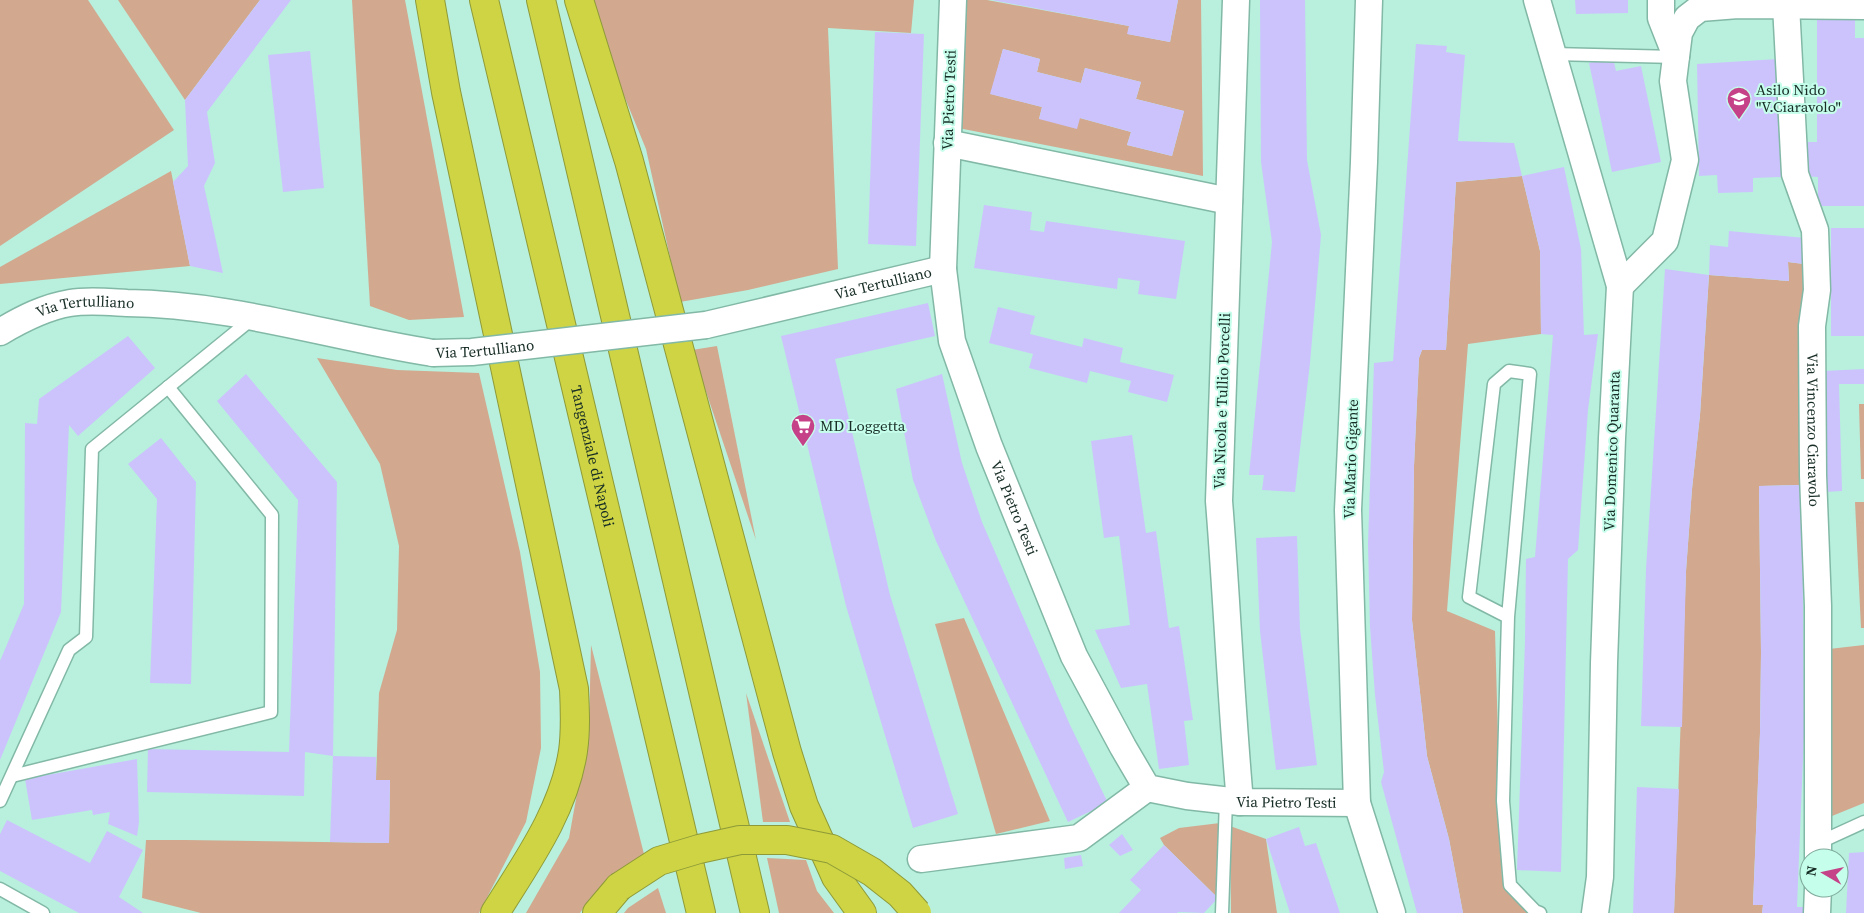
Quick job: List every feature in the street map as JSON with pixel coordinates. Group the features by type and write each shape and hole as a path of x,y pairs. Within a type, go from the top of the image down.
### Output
{"highway":[{"path":"430,0 446,92 574,689 575,724 573,752 556,806 542,836 495,913"},
{"name":"Tangenziale di Napoli","path":"484,0 701,913"},
{"path":"541,0 755,913"},
{"path":"580,0 629,161 787,752 804,806 836,877 862,913"},
{"path":"597,913 619,886 659,861 699,849 740,840 787,840 832,849 872,872 900,894 917,913"}],"street":[{"name":"Via Pietro Testi","path":"953,0 943,268 952,341 989,446 1074,656 1147,788 1187,796 1232,801 1356,803"},
{"name":"Via Nicola e Tullio Porcelli","path":"1232,801 1219,501 1236,0"},
{"name":"Via Mario Gigante","path":"1369,0 1364,162 1348,510 1356,803 1392,913"},
{"name":"Via Domenico Quaranta","path":"1537,0 1620,286 1612,438 1604,663 1600,877 1595,913"},
{"path":"1661,0 1661,18 1676,56"},
{"path":"1620,286 1665,241 1685,160 1673,81 1679,33 1687,18 1700,8 1738,5 1864,6"},
{"name":"Via Vincenzo Ciaravolo","path":"1786,5 1795,174 1815,230 1816,290 1812,326 1813,475 1818,606 1818,848"},
{"path":"947,143 1229,201"},
{"name":"Via Tertulliano","path":"0,332 42,310 70,303 164,303 255,316 355,339 433,353 472,352 706,325 943,268"},
{"path":"921,859 1079,838 1147,788"},
{"path":"1817,913 1818,898"}],"lane":[{"path":"1553,54 1676,56"},
{"path":"0,802 70,650 86,637 92,449 255,316"},
{"path":"1508,618 1469,597 1494,384 1508,371 1530,374 1508,618 1503,801 1510,885 1535,911 1540,913"},
{"path":"12,776 271,712 272,516 168,387"},
{"path":"1222,913 1232,801"},
{"path":"1823,848 1864,822"},
{"path":"0,888 43,913"}],"shaded area":[{"path":"0,0 88,0 174,130 0,246"},
{"path":"118,0 260,0 185,100"},
{"path":"352,0 405,0 464,317 409,320 370,306"},
{"path":"593,0 914,0 911,33 828,28 838,269 748,290 680,302 646,149 613,69"},
{"path":"953,0 987,0 1129,26 1128,34 1170,42 1178,0 1201,0 1203,176 948,126","holes":["1003,49 1040,59 1037,72 1081,83 1085,68 1141,82 1136,99 1184,111 1172,156 1127,145 1131,132 1080,118 1039,119 1042,107 991,94"]},
{"path":"171,171 190,266 0,284 0,267"},
{"path":"1522,176 1540,251 1541,334 1468,344 1447,611 1495,631 1502,879 1545,913 1463,913 1449,839 1427,756 1412,620 1414,466 1419,358 1422,350 1446,350 1456,182"},
{"path":"1788,262 1804,264 1802,485 1759,486 1760,733 1753,904 1763,905 1762,913 1674,913 1686,571 1700,415 1709,275 1789,281"},
{"path":"717,346 756,540 692,350"},
{"path":"317,358 397,370 479,373 520,552 540,672 541,748 526,822 479,913 201,913 142,898 146,840 389,843 390,780 376,780 379,693 397,630 399,546 380,464"},
{"path":"1859,404 1864,404 1864,479 1861,479"},
{"path":"1855,502 1864,502 1864,628 1861,628"},
{"path":"964,618 1050,821 996,834 935,624"},
{"path":"591,645 644,854 590,898 580,913 526,913 569,838 589,727"},
{"path":"1864,645 1864,803 1832,816 1829,649"},
{"path":"746,693 790,822 763,822"},
{"path":"1220,823 1218,898 1164,845 1160,838 1179,828"},
{"path":"1230,826 1266,839 1277,913 1231,913"},
{"path":"767,858 806,860 817,891 834,913 779,913"},
{"path":"658,888 666,913 624,913 628,908"}],"building":[{"path":"260,0 291,0 207,112 215,163 204,186 223,273 190,266 173,182 188,166 185,100"},
{"path":"992,0 1178,0 1170,42 1127,34 1129,26"},
{"path":"1260,0 1305,0 1307,160 1321,235 1310,363 1295,492 1262,490 1264,475 1249,475 1272,242 1261,162"},
{"path":"1575,0 1628,0 1628,13 1576,14"},
{"path":"1817,17 1855,17 1855,38 1864,38 1864,206 1818,206 1818,177 1802,176 1802,142 1817,142"},
{"path":"875,32 924,34 916,246 868,244"},
{"path":"1416,44 1447,46 1446,52 1465,55 1458,141 1514,143 1522,176 1456,182 1446,350 1422,350 1419,358 1414,466 1412,620 1427,756 1449,839 1463,913 1417,913 1381,782 1384,772 1375,695 1370,627 1368,544 1374,363 1393,361"},
{"path":"1003,49 1040,59 1037,72 1081,83 1085,68 1141,82 1136,99 1184,111 1172,156 1127,145 1131,132 1080,118 1077,129 1039,119 1042,107 990,94"},
{"path":"310,51 324,188 283,192 268,55"},
{"path":"1613,58 1616,71 1641,66 1661,162 1612,172 1589,63"},
{"name":"Asilo Nido \"V.Ciaravolo\"","path":"1778,59 1782,177 1753,178 1753,192 1718,193 1717,175 1699,176 1697,64"},
{"path":"1564,167 1581,249 1584,335 1598,334 1588,410 1578,550 1568,559 1561,872 1517,870 1526,559 1535,557 1553,335 1541,334 1540,251 1522,176"},
{"path":"984,205 1032,212 1030,230 1044,232 1046,221 1185,241 1176,299 1138,294 1140,281 1118,278 1117,289 974,268"},
{"path":"1831,228 1864,228 1864,336 1831,336"},
{"path":"1729,231 1806,238 1804,264 1788,262 1789,281 1709,275 1710,245 1728,247"},
{"path":"1665,269 1709,275 1700,415 1686,571 1682,727 1641,726 1646,569"},
{"path":"928,303 935,336 835,359 890,595 958,814 913,828 846,606 781,336"},
{"path":"998,307 1035,316 1030,334 1082,347 1084,338 1123,348 1120,362 1174,375 1167,402 1128,392 1131,381 1090,371 1087,383 1029,368 1033,354 989,343"},
{"path":"128,336 155,368 78,436 69,425 61,612 0,760 0,661 24,604 25,423 37,424 39,399"},
{"path":"1864,369 1864,384 1839,384 1842,491 1825,492 1823,371"},
{"path":"246,374 337,482 333,756 305,752 304,796 147,792 148,749 289,752 298,500 217,401"},
{"path":"942,374 962,463 982,522 1070,725 1108,803 1068,822 936,541 913,480 896,389"},
{"path":"1132,435 1146,533 1156,531 1169,628 1179,626 1193,720 1184,721 1189,765 1159,769 1147,684 1121,688 1095,630 1130,625 1119,536 1104,538 1091,441"},
{"path":"161,438 196,482 191,684 150,683 157,499 128,464"},
{"path":"1802,485 1804,734 1797,907 1806,907 1806,913 1762,913 1763,905 1753,905 1760,733 1759,486"},
{"path":"1297,536 1300,629 1317,765 1276,770 1260,631 1256,538"},
{"path":"333,756 376,757 376,780 390,780 389,843 330,842"},
{"path":"137,759 139,822 137,836 108,824 110,812 93,815 92,810 32,820 25,779"},
{"path":"1637,787 1679,789 1674,913 1633,913"},
{"path":"7,820 90,863 107,831 143,850 119,897 143,913 79,913 0,871 0,834"},
{"path":"1299,827 1305,846 1316,843 1340,913 1290,913 1266,839"},
{"path":"1122,834 1133,850 1120,856 1109,845"},
{"path":"1164,845 1218,898 1204,913 1119,913 1141,890 1130,880"},
{"path":"1864,852 1864,913 1846,913 1847,898 1849,898 1849,853"},
{"path":"1081,855 1083,866 1065,869 1064,858"}],"place":[{"name":"Asilo Nido \"V.Ciaravolo\"","path":"1739,120"},
{"name":"MD Loggetta","path":"803,447"}]}
